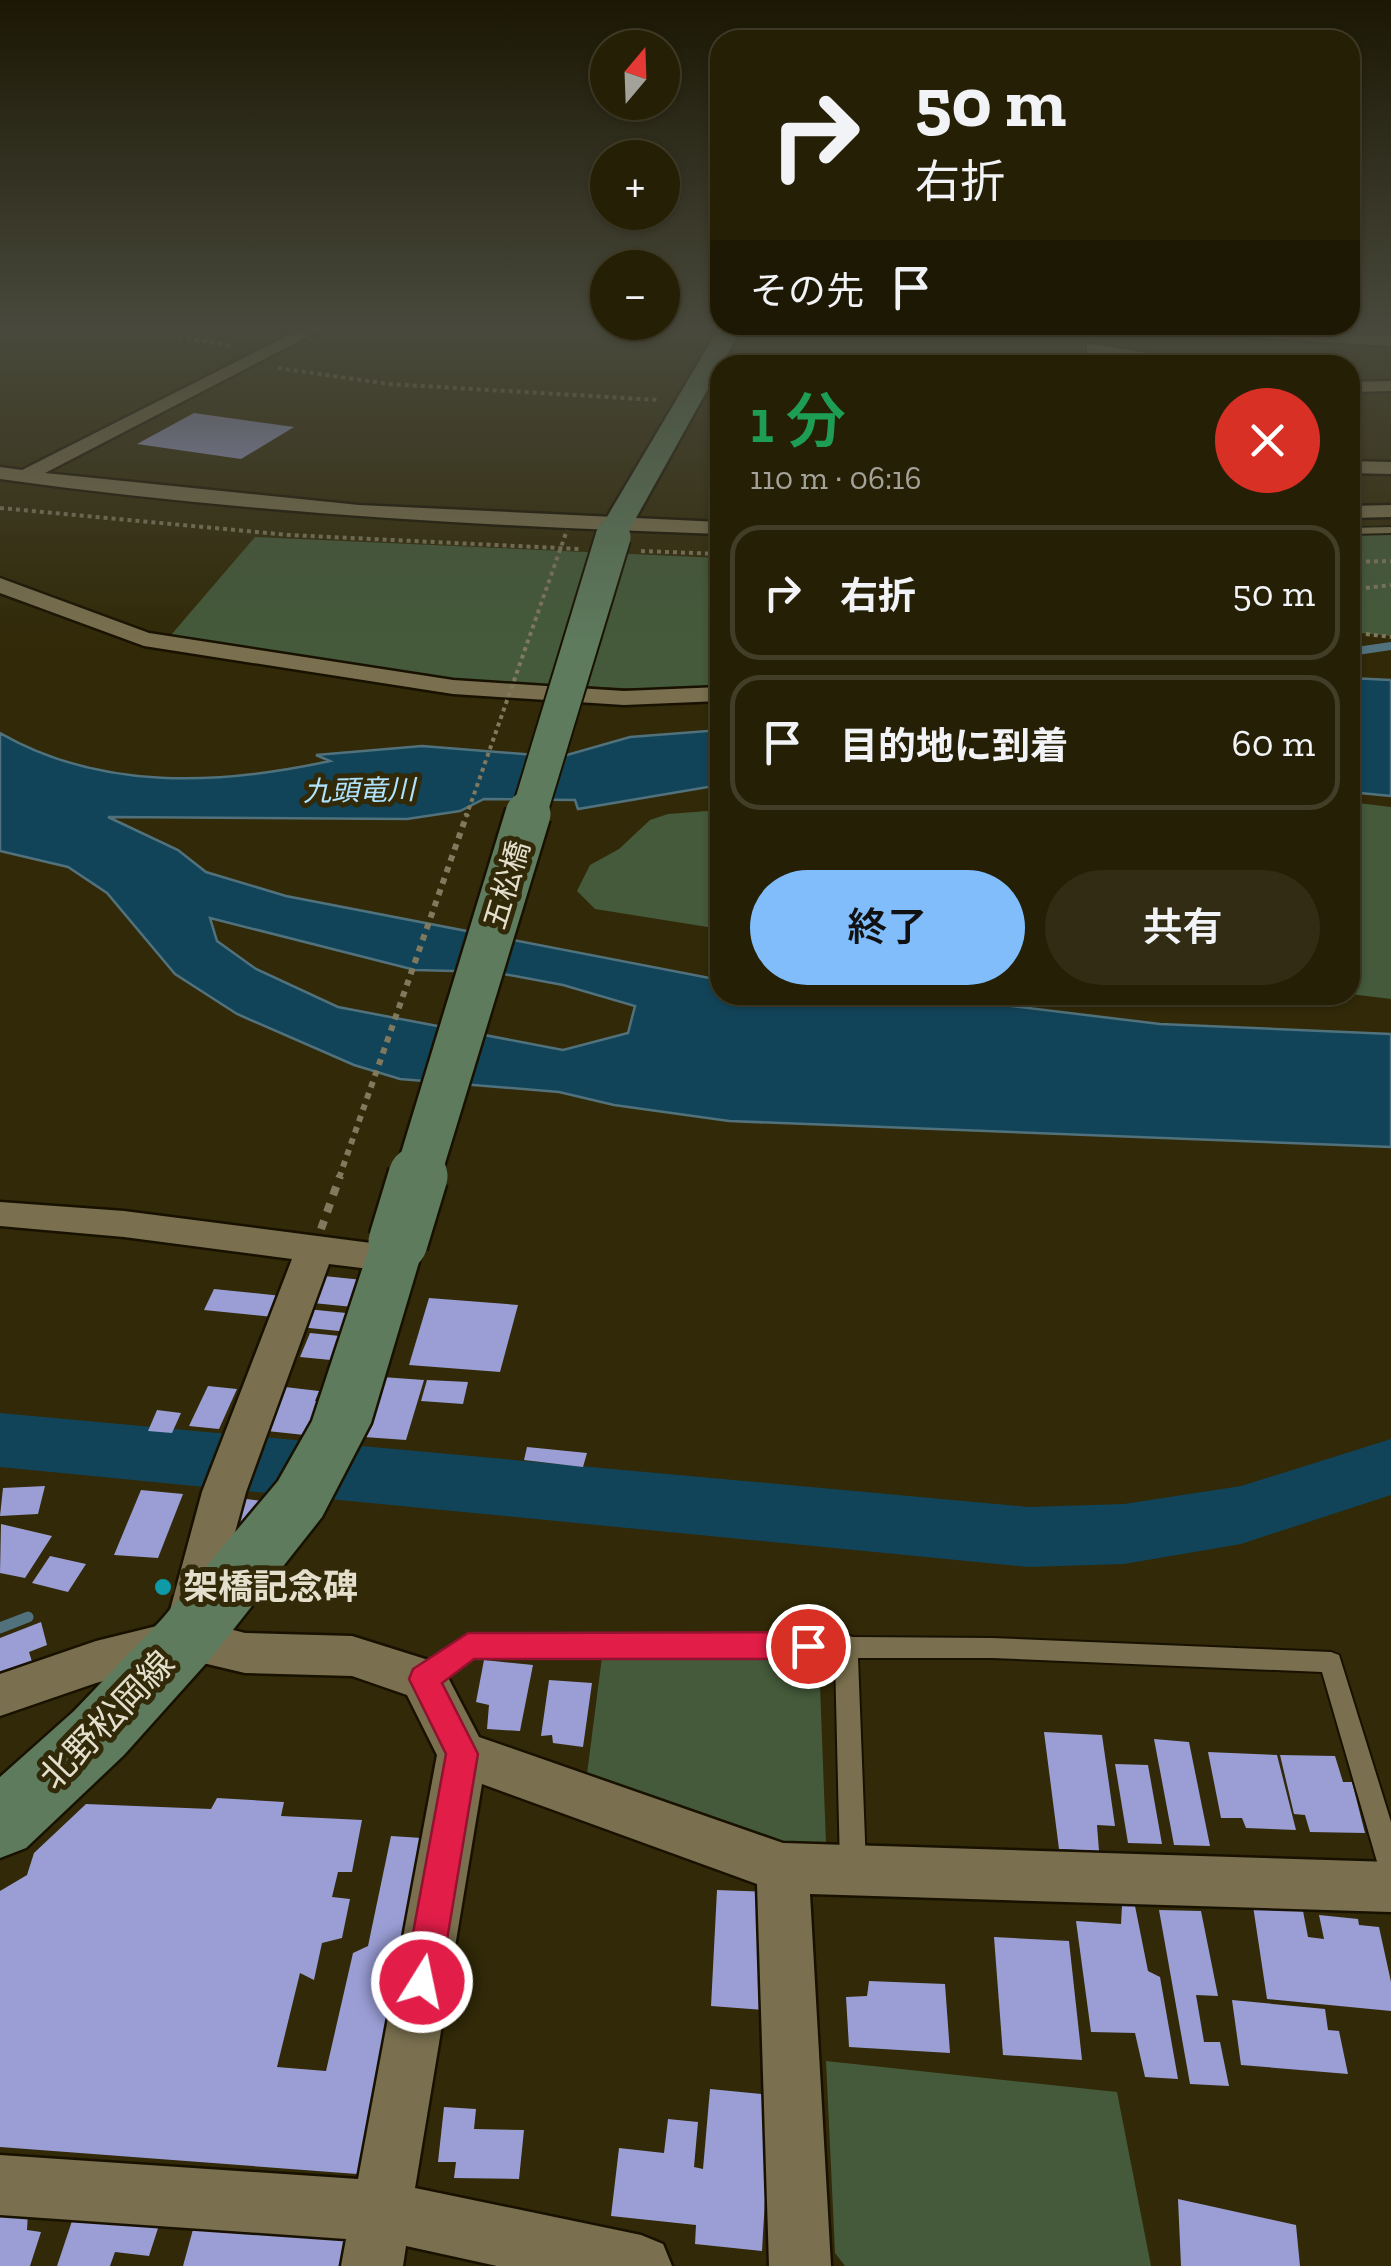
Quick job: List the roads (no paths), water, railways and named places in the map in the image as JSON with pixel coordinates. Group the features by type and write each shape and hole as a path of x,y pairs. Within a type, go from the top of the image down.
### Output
{"main road":[{"path":"625,534 671,432"},
{"name":"五松橋","path":"396,1250 625,534"},
{"name":"北野松岡線","path":"0,1824 99,1732 186,1639 315,1474 358,1377 396,1250"}],"street":[{"path":"24,476 109,432"},
{"path":"1360,467 1391,468"},
{"path":"0,473 224,500 625,534 710,529"},
{"path":"1360,512 1391,511"},
{"path":"0,585 144,639 434,684 624,698 710,694"},
{"path":"0,1214 318,1239 396,1250"},
{"path":"186,1639 238,1449 318,1239"},
{"path":"0,1695 96,1662 186,1639 245,1653 352,1656 424,1679 462,1754 377,2238"},
{"path":"462,1754 783,1868 1391,1887"},
{"path":"783,1868 800,2266"},
{"path":"0,2185 377,2238 641,2266"}],"lane":[{"path":"1360,530 1391,530"},
{"path":"424,1679 468,1646 846,1646 1331,1662 1391,1864"},
{"path":"846,1646 853,1872"}],"water":[{"path":"1360,678 1391,680 1391,796 1360,793"},
{"name":"九頭竜川","path":"710,731 710,787 578,809 575,800 484,799 460,811 407,819 108,817 178,850 206,872 286,896 710,978 710,1005 1003,1005 1160,1024 1391,1034 1391,1147 729,1121 614,1105 559,1092 400,1079 354,1065 237,1014 175,974 107,893 68,867 0,851 0,733 79,765 161,778 246,775 330,761 316,755 422,746 560,757 630,737","holes":["210,918 415,970 493,972 563,985 635,1006 628,1033 563,1050 338,1007 256,969 217,941"]}],"waterway":[{"path":"1360,651 1391,646"},
{"path":"0,1440 1029,1537 1124,1534 1241,1515 1391,1467"},
{"path":"0,1628 28,1617"}],"place":[{"name":"架橋記念碑","path":"163,1587"}]}
